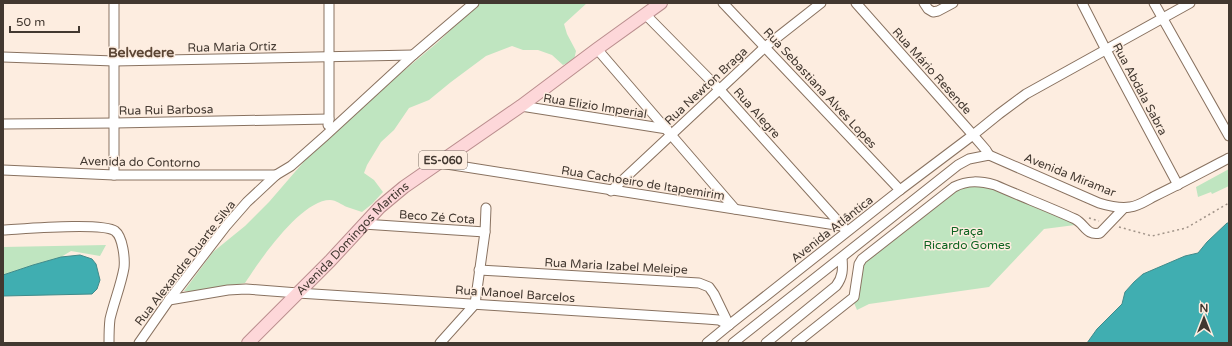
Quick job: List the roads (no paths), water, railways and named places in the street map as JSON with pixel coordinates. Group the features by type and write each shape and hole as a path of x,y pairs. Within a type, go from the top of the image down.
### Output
{"main road":[{"name":"Avenida Domingos Martins","path":"248,343 298,293 380,206 404,187 520,106 660,3"}],"street":[{"path":"114,3 114,175"},
{"path":"325,136 329,119 329,3"},
{"name":"Rua Alexandre Duarte Silva","path":"139,343 169,300 226,226 248,202 276,175 291,166 413,55 474,3"},
{"name":"Rua Sebastiana Alves Lopes","path":"723,3 900,190"},
{"name":"Rua Newton Braga","path":"611,191 669,132 720,90 765,47 821,3"},
{"path":"924,3 928,10 933,12 953,3"},
{"name":"Rua Abdala Sabra","path":"1082,3 1178,185"},
{"path":"1154,3 1229,136"},
{"name":"Avenida Atlântica","path":"707,343 845,229 900,190 1026,94 1190,3"},
{"name":"Rua Mário Resende","path":"860,4 989,155"},
{"name":"Rua Alegre","path":"645,14 720,90 845,229"},
{"path":"597,49 735,209"},
{"name":"Rua Maria Ortiz","path":"3,57 114,61 413,55"},
{"name":"Rua Elizio Imperial","path":"520,106 669,132"},
{"name":"Rua Rui Barbosa","path":"3,124 115,124 329,119"},
{"path":"733,343 958,165 969,159 989,155"},
{"name":"Avenida Miramar","path":"989,155 1100,203 1124,208 1130,208 1139,204 1229,158"},
{"name":"Rua Cachoeiro de Itapemirim","path":"440,163 611,191 735,209 845,229"},
{"name":"Avenida do Contorno","path":"3,170 114,175 276,175"},
{"path":"796,343 854,297 859,264 862,259 960,184 978,182 995,185 1077,220 1090,233 1095,234 1100,233 1124,208"},
{"path":"440,343 475,304 485,232 486,208"},
{"name":"Beco Zé Cota","path":"364,224 485,232"},
{"path":"3,230 81,226 108,228 114,230 120,235 124,267 110,320 109,343"},
{"path":"766,343 836,286 841,278 842,258"},
{"name":"Rua Maria Izabel Meleipe","path":"479,270 700,282 709,287 714,294 729,325"},
{"name":"Rua Manoel Barcelos","path":"169,300 228,290 246,289 712,319 719,320 729,325"}],"water":[{"path":"1227,223 1229,223 1229,343 1087,343 1097,329 1122,304 1125,292 1143,274 1185,256 1198,253"},
{"path":"80,255 92,259 96,264 100,280 97,289 92,294 3,296 3,275 61,257"}],"district":[{"name":"Belvedere","path":"141,52"}],"park label":[{"name":"Praça Ricardo Gomes","path":"967,238"}]}
